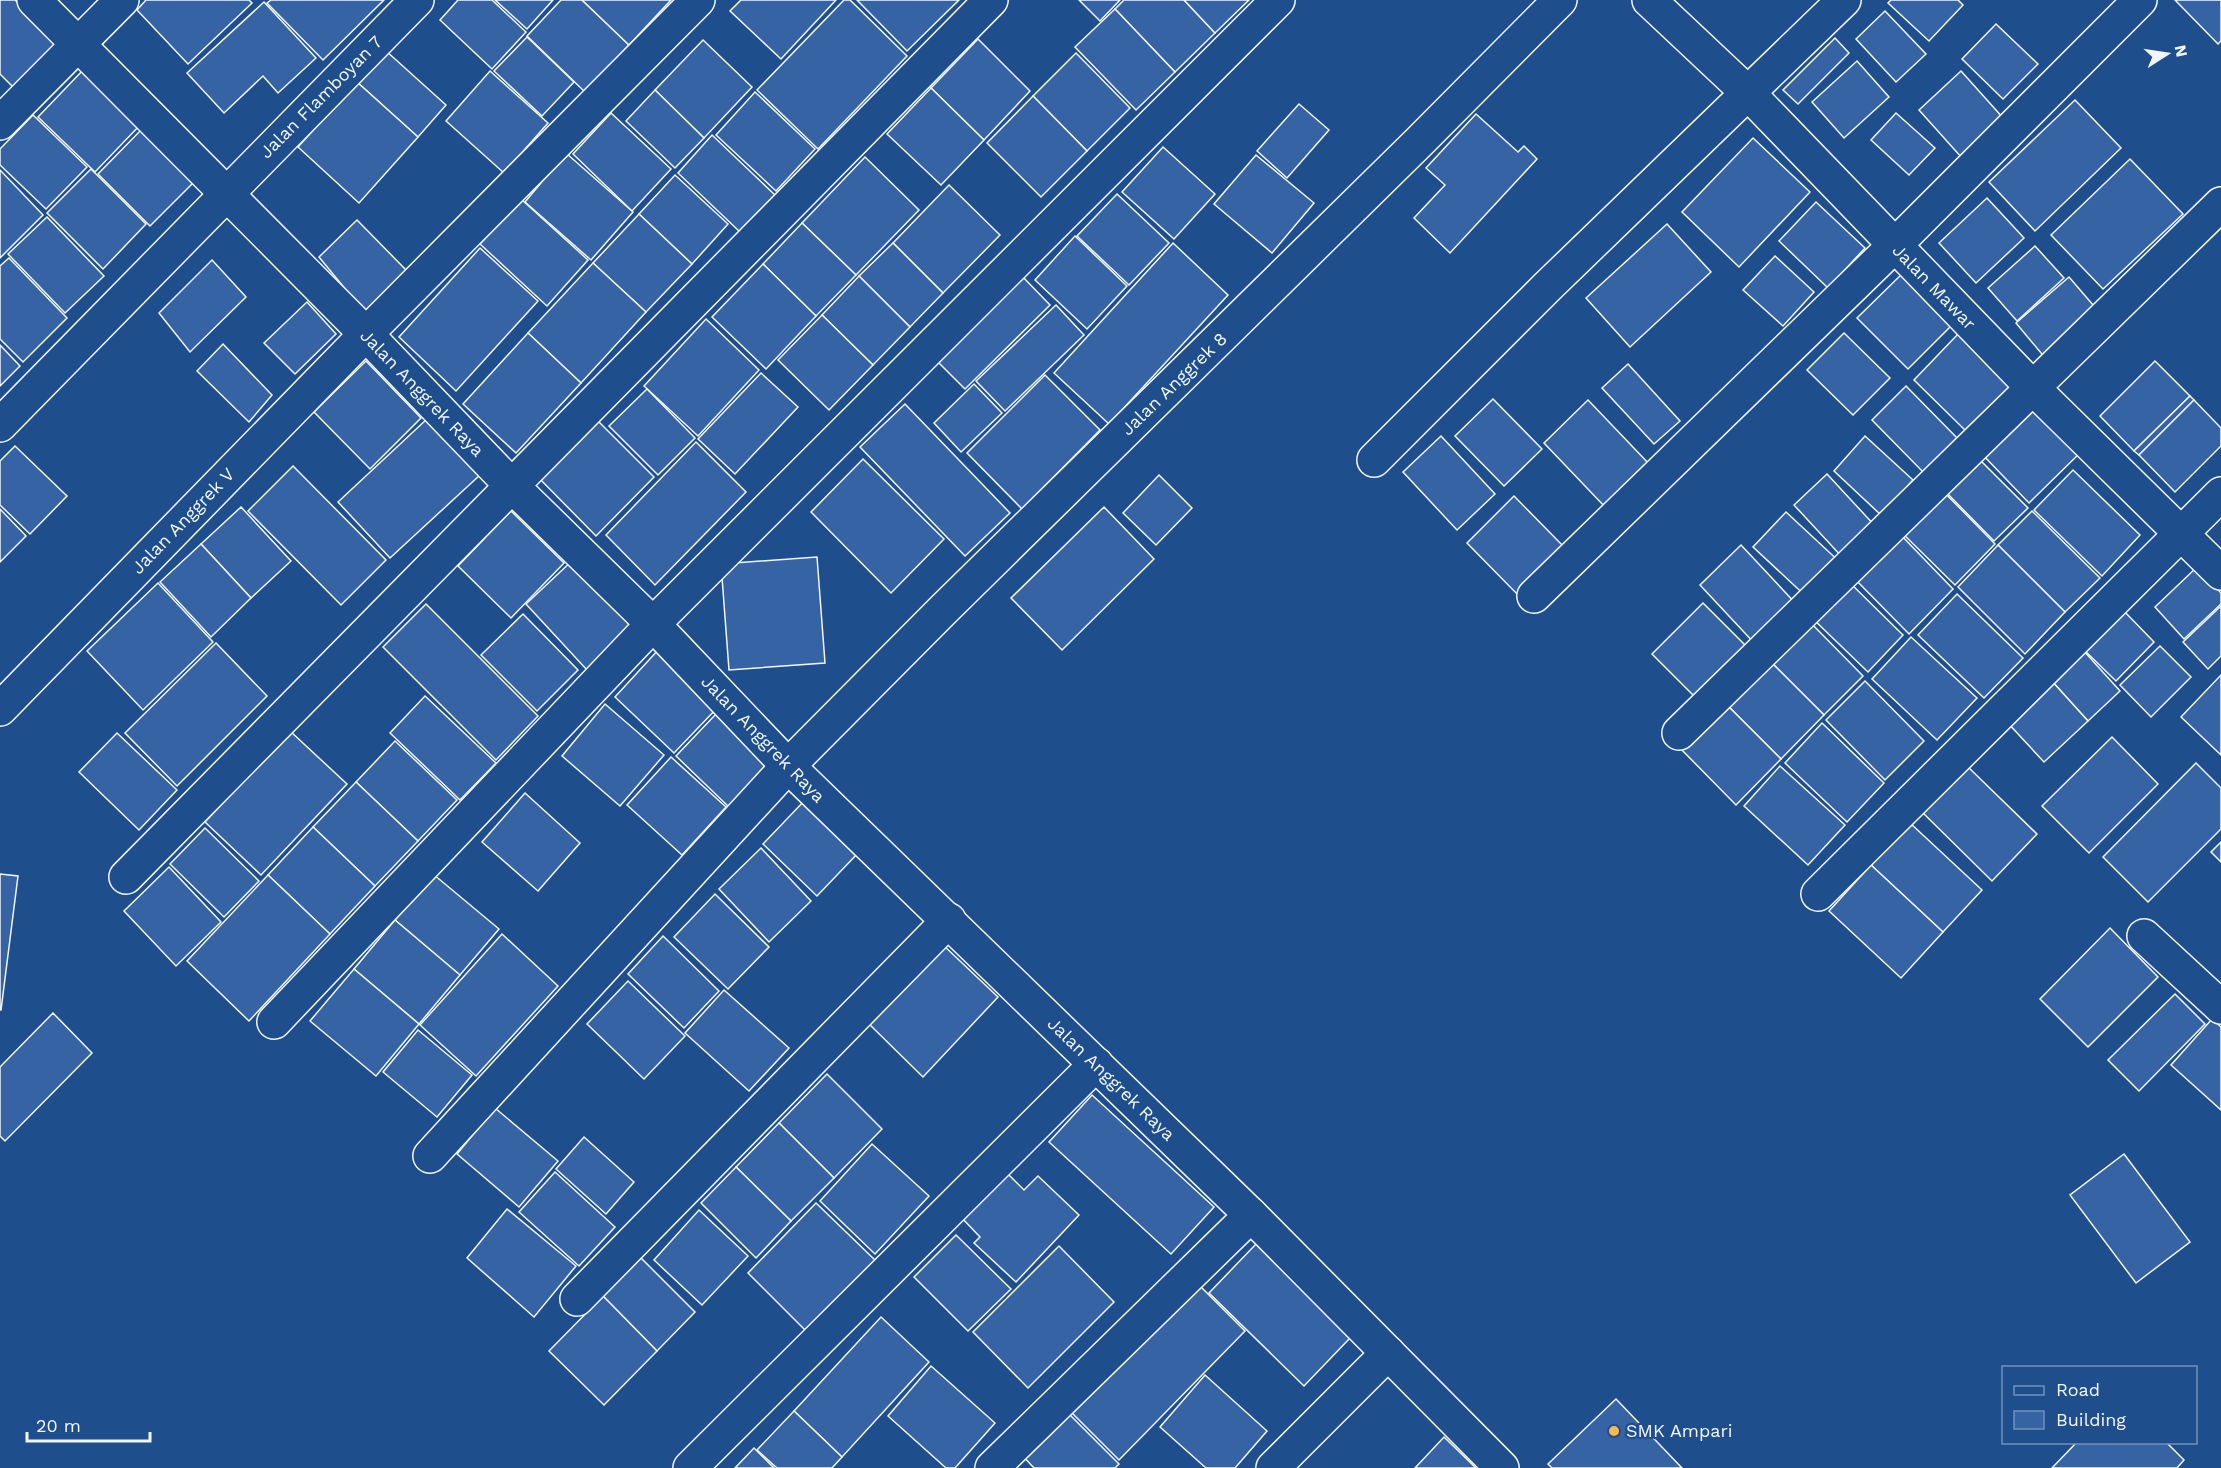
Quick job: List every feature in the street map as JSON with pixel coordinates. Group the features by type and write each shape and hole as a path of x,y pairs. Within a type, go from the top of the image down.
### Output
{"street":[{"name":"Jalan Anggrek Raya","path":"34,0 366,334 511,485 653,624 788,766 1251,1215 1502,1468"},
{"path":"0,123 122,0"},
{"name":"Jalan Flamboyan 7","path":"0,425 417,0"},
{"name":"Jalan Anggrek V","path":"0,709 366,334 698,0"},
{"path":"126,877 991,0"},
{"path":"274,1022 653,624 1278,0"},
{"name":"Jalan Anggrek 8","path":"430,1156 788,766 943,609 1411,151 1560,0"},
{"name":"Jalan Mawar","path":"1648,0 1749,94 2034,389 2221,573"},
{"path":"1374,460 1547,287 1844,0"},
{"path":"1534,596 1894,246 2140,0"},
{"path":"1679,734 2221,204"},
{"path":"1818,894 2221,494"},
{"path":"577,1299 949,920"},
{"path":"2144,936 2221,1007"},
{"path":"690,1468 1096,1064"},
{"path":"992,1468 1251,1215"},
{"path":"1273,1468 1388,1353"}],"building":[{"path":"0,0 15,0 58,42 13,87 0,74"},
{"path":"146,0 249,0 252,3 188,64 137,10"},
{"path":"271,0 384,0 323,60 267,3"},
{"path":"458,0 492,0 526,32 492,69 440,20"},
{"path":"495,0 553,0 527,29"},
{"path":"561,0 582,0 629,45 585,92 527,36"},
{"path":"582,0 671,0 629,45"},
{"path":"741,0 836,0 781,59 730,11"},
{"path":"844,0 850,0 907,56 818,149 757,90"},
{"path":"857,0 959,0 907,51"},
{"path":"1079,0 1120,0 1100,21"},
{"path":"1124,0 1184,0 1215,33 1175,72 1115,9"},
{"path":"1184,0 1249,0 1215,33"},
{"path":"1891,0 1958,0 1963,5 1929,41 1888,3"},
{"path":"2175,0 2221,0 2221,41 2218,44"},
{"path":"264,2 316,58 278,93 263,76 224,113 187,73"},
{"path":"1115,9 1175,72 1136,110 1075,47"},
{"path":"1885,11 1926,54 1896,82 1856,39"},
{"path":"1996,24 2038,64 2003,99 1962,59"},
{"path":"527,37 574,82 542,116 494,71"},
{"path":"1835,38 1849,53 1798,104 1783,90"},
{"path":"978,39 1030,91 984,140 931,88"},
{"path":"703,40 752,87 704,138 655,90"},
{"path":"385,50 446,105 418,137 357,82"},
{"path":"1076,53 1130,108 1087,151 1033,96"},
{"path":"1857,61 1889,97 1844,138 1812,102"},
{"path":"85,68 142,123 95,172 38,117"},
{"path":"490,71 548,123 504,173 446,121"},
{"path":"1961,71 2004,119 1962,158 1919,110"},
{"path":"357,82 418,137 359,203 298,147"},
{"path":"931,88 984,140 941,185 887,134"},
{"path":"655,90 704,138 675,168 626,121"},
{"path":"755,92 815,149 776,191 716,135"},
{"path":"1033,96 1087,151 1041,197 987,143"},
{"path":"2075,100 2121,148 2035,231 1989,182"},
{"path":"1299,104 1329,130 1287,178 1257,151"},
{"path":"611,113 671,169 632,211 573,154"},
{"path":"1896,113 1935,148 1909,175 1871,140"},
{"path":"1476,114 1518,152 1524,146 1537,159 1450,253 1414,218 1445,185 1426,168"},
{"path":"33,115 87,167 46,209 0,165 0,149"},
{"path":"141,130 194,182 150,226 98,174"},
{"path":"712,135 775,195 740,232 678,173"},
{"path":"1753,138 1810,192 1739,267 1682,212"},
{"path":"1163,147 1215,194 1174,239 1122,192"},
{"path":"566,153 633,212 591,260 525,202"},
{"path":"1256,155 1314,203 1272,253 1214,204"},
{"path":"865,157 919,210 856,275 802,223"},
{"path":"2130,159 2183,214 2103,289 2051,235"},
{"path":"91,169 146,224 103,269 47,213"},
{"path":"0,170 43,215 0,258"},
{"path":"675,175 728,224 692,264 639,214"},
{"path":"949,185 1000,235 943,293 893,243"},
{"path":"1117,194 1169,243 1129,285 1077,236"},
{"path":"1987,198 2024,238 1976,283 1939,243"},
{"path":"521,199 588,260 547,306 480,244"},
{"path":"1816,202 1865,248 1828,288 1779,241"},
{"path":"639,214 692,264 646,312 593,263"},
{"path":"47,217 104,276 65,313 8,254"},
{"path":"357,220 407,271 365,313 319,257"},
{"path":"802,223 856,275 816,316 763,264"},
{"path":"1667,224 1711,272 1630,347 1586,298"},
{"path":"1075,236 1127,286 1087,329 1035,280"},
{"path":"893,243 943,293 910,327 859,276"},
{"path":"1173,243 1228,295 1109,424 1054,373"},
{"path":"2035,246 2064,278 2017,321 1988,288"},
{"path":"480,248 538,301 456,391 399,337"},
{"path":"1775,256 1814,292 1783,326 1743,290"},
{"path":"9,258 67,318 23,362 0,339 0,266"},
{"path":"212,260 246,297 190,352 159,313"},
{"path":"593,263 646,312 581,383 528,333"},
{"path":"763,264 816,316 766,369 712,317"},
{"path":"1906,270 1956,321 1908,369 1857,318"},
{"path":"1020,274 1050,305 965,389 935,359"},
{"path":"859,276 910,327 873,365 822,315"},
{"path":"2069,277 2099,312 2046,359 2016,323"},
{"path":"307,302 336,334 295,374 264,343"},
{"path":"1056,305 1084,335 1005,411 976,381"},
{"path":"822,315 873,365 829,410 778,360"},
{"path":"706,319 759,370 698,436 644,386"},
{"path":"528,333 581,383 516,453 463,404"},
{"path":"1844,333 1890,378 1853,415 1807,370"},
{"path":"1959,333 2014,387 1969,434 1914,380"},
{"path":"223,344 272,395 249,422 197,371"},
{"path":"0,345 20,366 0,386"},
{"path":"366,361 421,418 370,469 314,412"},
{"path":"2155,361 2190,396 2134,451 2100,416"},
{"path":"1628,364 1680,421 1654,444 1602,388"},
{"path":"761,373 798,407 735,474 698,439"},
{"path":"1045,375 1100,430 1022,509 967,453"},
{"path":"974,384 1002,413 961,452 934,423"},
{"path":"1906,386 1959,440 1925,474 1872,420"},
{"path":"647,389 695,438 658,475 609,426"},
{"path":"2190,396 2194,400 2139,455 2134,451"},
{"path":"1493,399 1542,449 1504,486 1455,436"},
{"path":"1588,400 1651,466 1607,509 1544,443"},
{"path":"2033,400 2082,451 2029,503 1980,452"},
{"path":"2194,400 2221,428 2221,446 2175,492 2139,455"},
{"path":"905,404 1010,513 965,556 860,447"},
{"path":"594,417 654,477 596,536 537,476"},
{"path":"428,418 480,475 390,558 338,502"},
{"path":"1441,436 1495,494 1457,530 1403,472"},
{"path":"1865,436 1913,480 1881,515 1834,471"},
{"path":"696,442 746,492 655,585 606,535"},
{"path":"15,446 67,496 30,534 0,505 0,461"},
{"path":"1975,455 2028,508 1994,541 1942,488"},
{"path":"863,459 944,539 891,593 811,512"},
{"path":"293,466 386,560 341,605 248,511"},
{"path":"2073,470 2140,535 2102,576 2034,510"},
{"path":"1827,474 1876,527 1843,558 1794,505"},
{"path":"1159,475 1192,508 1156,545 1123,513"},
{"path":"1939,487 1995,544 1955,585 1898,529"},
{"path":"1514,496 1565,548 1518,595 1467,543"},
{"path":"241,507 291,561 251,598 201,544"},
{"path":"1104,507 1154,559 1062,650 1011,598"},
{"path":"0,509 26,536 0,562"},
{"path":"511,511 564,563 511,618 458,566"},
{"path":"2032,511 2100,578 2065,612 1998,545"},
{"path":"1786,512 1844,566 1811,601 1753,547"},
{"path":"1897,531 1953,589 1909,634 1852,576"},
{"path":"201,544 251,598 211,637 160,582"},
{"path":"1741,545 1799,607 1757,646 1700,585"},
{"path":"1998,545 2065,612 2025,654 1958,587"},
{"path":"817,557 825,663 729,670 721,564"},
{"path":"575,558 636,624 587,670 526,604"},
{"path":"2197,567 2221,593 2221,604 2184,639 2155,607"},
{"path":"1847,580 1903,635 1868,672 1810,616"},
{"path":"158,583 213,642 143,710 87,651"},
{"path":"1957,594 2023,658 1984,698 1918,635"},
{"path":"1703,603 1750,650 1700,702 1652,654"},
{"path":"426,604 538,716 496,760 383,647"},
{"path":"2221,606 2221,656 2208,669 2183,642"},
{"path":"2121,608 2154,642 2116,681 2082,648"},
{"path":"523,614 578,670 537,711 481,655"},
{"path":"1806,618 1863,676 1824,715 1767,658"},
{"path":"1911,637 1977,698 1937,740 1872,679"},
{"path":"216,643 267,696 177,786 125,733"},
{"path":"2160,646 2191,677 2151,717 2120,685"},
{"path":"659,649 719,706 674,753 615,697"},
{"path":"2082,649 2120,691 2088,721 2050,679"},
{"path":"1767,658 1824,715 1781,759 1724,702"},
{"path":"2221,675 2221,755 2181,717"},
{"path":"2050,679 2088,721 2044,762 2006,721"},
{"path":"1865,681 1924,741 1885,780 1826,720"},
{"path":"425,696 496,763 460,800 390,733"},
{"path":"1724,702 1781,759 1736,805 1679,747"},
{"path":"605,704 664,755 620,806 562,756"},
{"path":"716,714 772,770 732,810 676,756"},
{"path":"1822,723 1884,783 1847,822 1785,763"},
{"path":"290,731 347,784 261,875 205,822"},
{"path":"117,733 177,790 139,830 79,772"},
{"path":"2112,737 2158,784 2089,853 2042,806"},
{"path":"395,741 457,800 418,841 356,782"},
{"path":"671,757 726,807 682,855 627,805"},
{"path":"2196,763 2221,788 2221,829 2148,902 2103,857"},
{"path":"1780,766 1845,825 1808,865 1744,806"},
{"path":"1967,766 2037,834 1992,881 1922,812"},
{"path":"356,782 418,841 375,886 313,827"},
{"path":"525,793 580,843 538,891 482,842"},
{"path":"806,799 859,852 817,896 763,844"},
{"path":"1910,823 1982,890 1943,932 1871,865"},
{"path":"313,827 375,886 330,934 268,875"},
{"path":"205,828 259,881 224,917 170,864"},
{"path":"2221,842 2221,862 2211,852"},
{"path":"761,848 811,901 769,942 719,889"},
{"path":"1871,865 1943,932 1901,978 1829,911"},
{"path":"169,867 221,922 176,966 124,911"},
{"path":"0,874 18,876 1,1010 0,1010"},
{"path":"433,874 499,929 460,975 395,920"},
{"path":"268,875 330,934 249,1021 187,961"},
{"path":"715,894 769,947 728,989 674,937"},
{"path":"395,920 460,975 419,1024 354,969"},
{"path":"2110,928 2158,977 2088,1047 2040,999"},
{"path":"502,934 558,986 476,1076 420,1025"},
{"path":"663,936 719,991 684,1028 628,974"},
{"path":"941,943 998,997 923,1077 867,1022"},
{"path":"354,969 419,1024 376,1076 310,1021"},
{"path":"628,981 685,1036 644,1079 587,1024"},
{"path":"724,990 789,1048 749,1091 685,1033"},
{"path":"2175,994 2205,1024 2139,1091 2108,1060"},
{"path":"53,1013 92,1053 5,1141 0,1136 0,1067"},
{"path":"2212,1019 2221,1027 2221,1110 2171,1065"},
{"path":"418,1030 472,1075 437,1117 383,1072"},
{"path":"827,1074 882,1129 834,1178 779,1123"},
{"path":"1092,1095 1214,1207 1171,1254 1049,1142"},
{"path":"495,1108 558,1161 519,1207 457,1154"},
{"path":"779,1123 834,1178 791,1221 736,1167"},
{"path":"584,1137 634,1182 606,1214 556,1169"},
{"path":"872,1144 929,1196 875,1254 820,1201"},
{"path":"2124,1154 2190,1242 2136,1283 2070,1195"},
{"path":"736,1167 791,1221 756,1258 701,1203"},
{"path":"1004,1170 1024,1190 1038,1176 1079,1215 1016,1282 974,1243 980,1237 960,1216"},
{"path":"555,1172 615,1227 579,1266 519,1212"},
{"path":"816,1203 876,1261 808,1333 748,1273"},
{"path":"507,1209 576,1266 534,1317 467,1258"},
{"path":"699,1210 748,1256 702,1305 654,1260"},
{"path":"956,1235 1011,1289 968,1331 914,1277"},
{"path":"1256,1244 1350,1338 1304,1386 1209,1293"},
{"path":"1059,1246 1114,1302 1028,1388 973,1332"},
{"path":"641,1258 695,1312 657,1351 603,1296"},
{"path":"1192,1278 1245,1331 1119,1460 1066,1407"},
{"path":"603,1296 657,1351 604,1405 549,1351"},
{"path":"881,1317 929,1362 842,1457 794,1411"},
{"path":"931,1366 995,1423 955,1468 946,1468 888,1416"},
{"path":"1205,1375 1267,1431 1235,1468 1206,1468 1160,1427"},
{"name":"SMK Ampari","path":"1616,1399 1682,1468 1552,1468 1548,1464"},
{"path":"1065,1410 1119,1464 1115,1468 1034,1468 1021,1454"},
{"path":"794,1411 842,1457 832,1468 777,1468 757,1450"},
{"path":"1444,1437 1476,1468 1415,1468"},
{"path":"2075,1444 2168,1444 2184,1460 2177,1468 2052,1468"},
{"path":"754,1448 774,1468 735,1468"}],"place":[{"name":"SMK Ampari","path":"1614,1431"}]}
